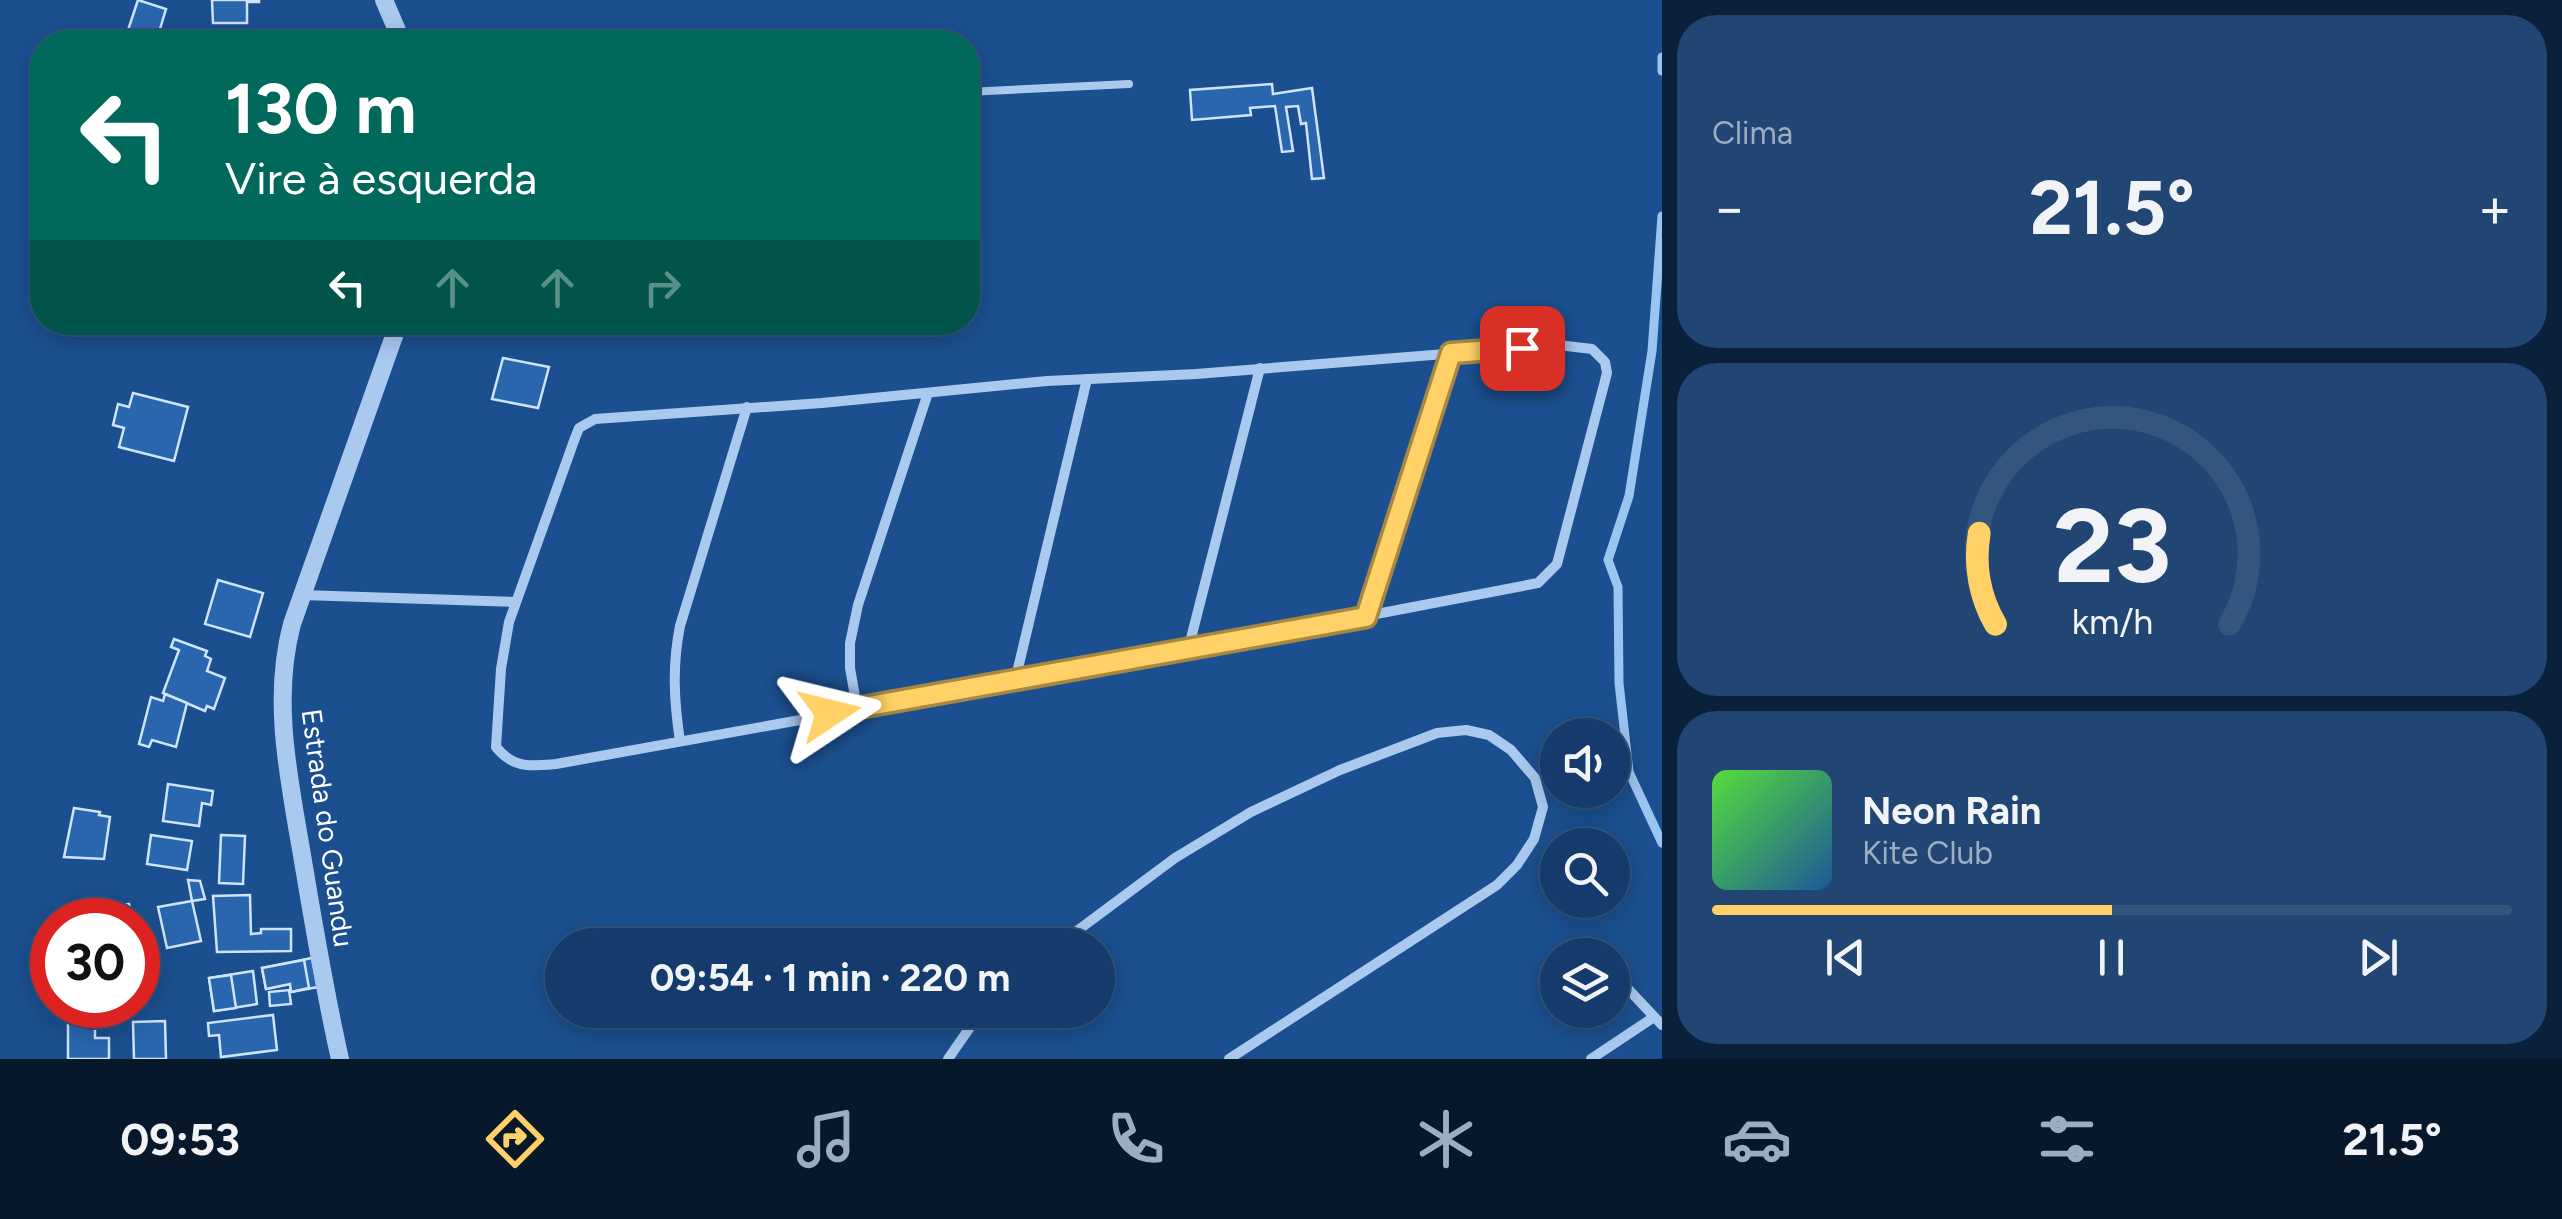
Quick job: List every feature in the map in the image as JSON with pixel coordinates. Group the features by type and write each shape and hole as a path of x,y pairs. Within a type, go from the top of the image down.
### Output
{"street":[{"path":"384,0 397,30"},
{"name":"Estrada do Guandu","path":"340,1059 293,800 282,691 288,641 302,595 394,335"},
{"path":"1558,345 1592,349 1605,362 1607,373 1557,564 1538,583 1519,589 556,764 520,766 496,748 503,657 514,602 574,438 586,422 1260,368 1558,345"},
{"path":"1366,617 1451,353"},
{"path":"1188,650 1260,368"},
{"path":"1015,681 1086,379"},
{"path":"857,708 850,643 858,606 928,393"},
{"path":"680,741 673,692 680,626 747,407"},
{"path":"302,595 514,602"},
{"path":"1081,928 1175,858 1251,812 1308,784 1437,733 1477,731 1502,742 1535,778 1543,807 1534,839 1518,865 1497,885 1229,1059"},
{"path":"1591,1059 1658,1021 1630,991"},
{"path":"948,1059 970,1028"}],"lane":[{"path":"980,91 1129,84"}],"building":[{"path":"138,0 166,9 160,30 128,30"},
{"path":"212,0 259,2 247,2 247,23 213,23"},
{"path":"1272,84 1273,94 1312,88 1324,178 1312,179 1306,123 1301,124 1298,106 1286,107 1293,151 1282,152 1275,106 1250,108 1251,115 1192,120 1190,90"},
{"path":"503,358 549,367 538,408 492,399"},
{"path":"133,393 188,407 174,461 119,447 124,428 113,425 118,404 129,407"},
{"path":"218,580 263,593 250,637 205,624"},
{"path":"174,639 207,651 205,656 211,659 207,671 225,678 214,709 207,706 205,711 163,693 179,650 171,647"},
{"path":"165,694 187,703 176,747 152,740 149,747 139,744 151,697 163,701"},
{"path":"168,784 213,791 211,805 202,803 199,826 163,821"},
{"path":"74,808 110,817 104,859 64,857"},
{"path":"151,835 192,841 187,870 147,864"},
{"path":"221,835 245,836 243,884 219,883"},
{"path":"188,880 200,881 205,899 192,901"},
{"path":"250,895 251,934 261,933 261,929 291,929 291,951 217,952 213,896"},
{"path":"192,901 201,941 167,948 160,907"},
{"path":"312,958 318,987 309,988 304,960"},
{"path":"312,958 318,987 291,992 290,984 266,989 262,968"},
{"path":"304,960 309,988 291,992 290,984 266,989 262,968"},
{"path":"253,971 257,1004 214,1011 209,978"},
{"path":"231,975 236,1008 214,1011 209,978"},
{"path":"289,990 291,1004 270,1006 269,992"},
{"path":"273,1015 277,1050 221,1057 219,1035 209,1036 208,1023"},
{"path":"160,1021 165,1021 166,1059 134,1059 133,1028 160,1028"},
{"path":"68,1028 95,1028 95,1038 109,1038 109,1059 68,1059"}],"waterway":[{"path":"1662,57 1662,71"},
{"path":"1662,216 1652,351 1629,496 1608,560 1618,587 1619,683 1629,772 1662,843"}],"route":[{"path":"830,713 1366,617 1451,353 1522,348"}]}
